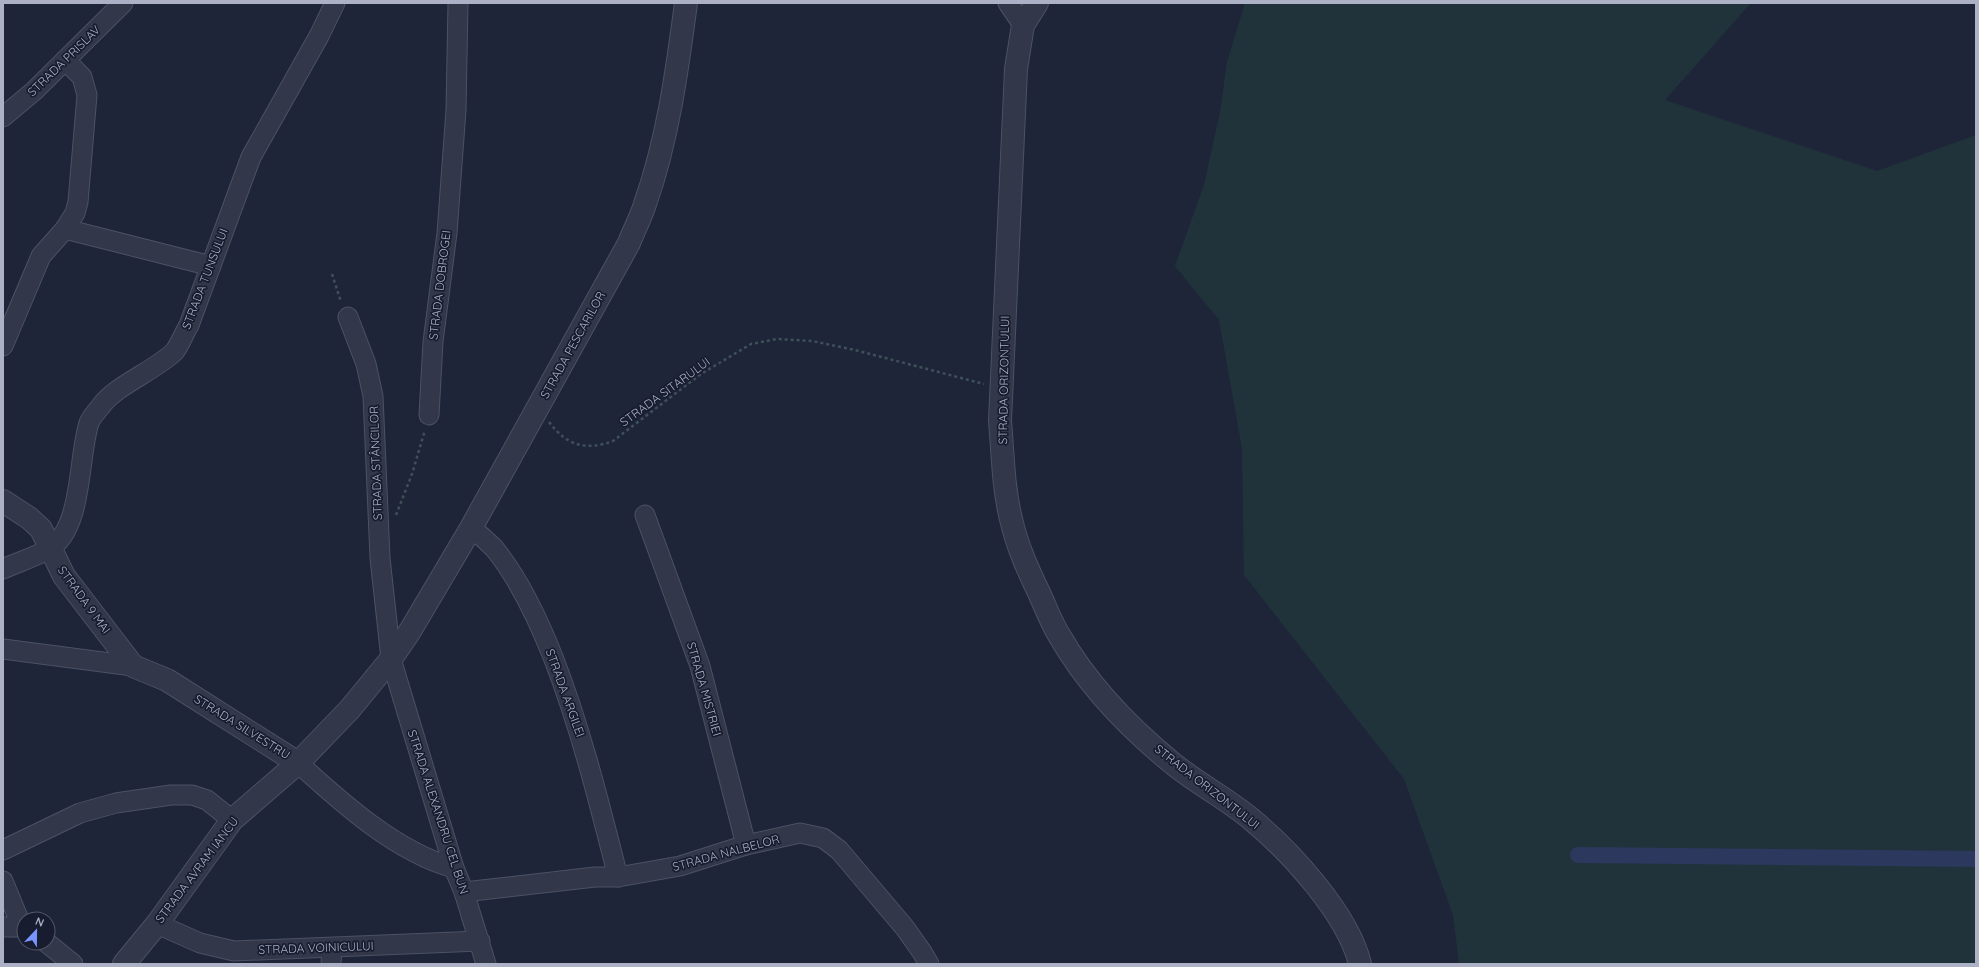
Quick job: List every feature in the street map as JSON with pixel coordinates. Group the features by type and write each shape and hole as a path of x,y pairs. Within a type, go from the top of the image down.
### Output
{"street":[{"name":"STRADA PRISLAV","path":"3,117 34,91 123,3"},
{"name":"STRADA TUNSULUI","path":"3,569 51,548 66,531 81,472 84,446 90,422 102,404 175,351 189,325 251,157 319,36 335,3"},
{"name":"STRADA DOBROGEI","path":"429,415 433,342 447,233 456,110 458,3"},
{"name":"STRADA PESCARILOR","path":"391,659 410,631 471,528 628,243 645,205 657,165 670,108 686,3"},
{"path":"1008,3 1023,25"},
{"name":"STRADA ORIZONTULUI","path":"1037,3 1023,25 1016,69 1000,421 1004,474 1010,519 1022,558 1058,635 1091,682 1123,718 1171,762 1251,819 1306,873 1342,922 1360,964"},
{"path":"3,346 42,256 65,229 75,213 78,202 88,95 82,77 66,60"},
{"path":"65,229 211,266"},
{"name":"STRADA STÂNCILOR","path":"348,317 366,364 373,396 380,558 391,659"},
{"name":"STRADA 9 MAI","path":"3,501 29,518 41,529 64,576 133,666"},
{"name":"STRADA MISTRIEI","path":"644,514 700,666 746,845"},
{"name":"STRADA ARGILEI","path":"471,528 493,547 509,568 539,622 571,705 588,760 618,877"},
{"name":"STRADA SILVESTRU","path":"3,649 133,666 167,680 298,762 329,790 374,825 417,854 437,863 454,868"},
{"name":"STRADA AVRAM IANCU","path":"124,964 157,924 232,820 298,762 350,709 391,659"},
{"name":"STRADA ALEXANDRU CEL BUN","path":"391,659 454,868 464,892 486,964"},
{"path":"3,850 80,812 116,803 171,795 192,795 207,800 232,820"},
{"name":"STRADA NALBELOR","path":"464,892 595,878 618,877 680,866 746,845 800,833 823,838 839,850 905,928 929,964"},
{"path":"3,881 16,928"},
{"name":"STRADA VOINICULUI","path":"157,924 200,943 234,951 332,956 480,941"},
{"path":"56,950 73,964"}],"path":[{"path":"332,274 345,313 348,317"},
{"name":"STRADA SITARULUI","path":"538,408 555,430 570,441 586,447 598,447 613,441 701,374 751,344 777,339 812,341 856,350 1002,389"},
{"path":"396,516 412,474 429,415"}],"shaded area":[{"path":"1245,3 1751,3 1665,100 1877,171 1976,135 1976,964 1459,964 1453,915 1404,779 1244,575 1242,448 1219,320 1175,266 1204,185 1220,112 1227,62"}],"waterway":[{"path":"1578,855 1976,859"}]}
